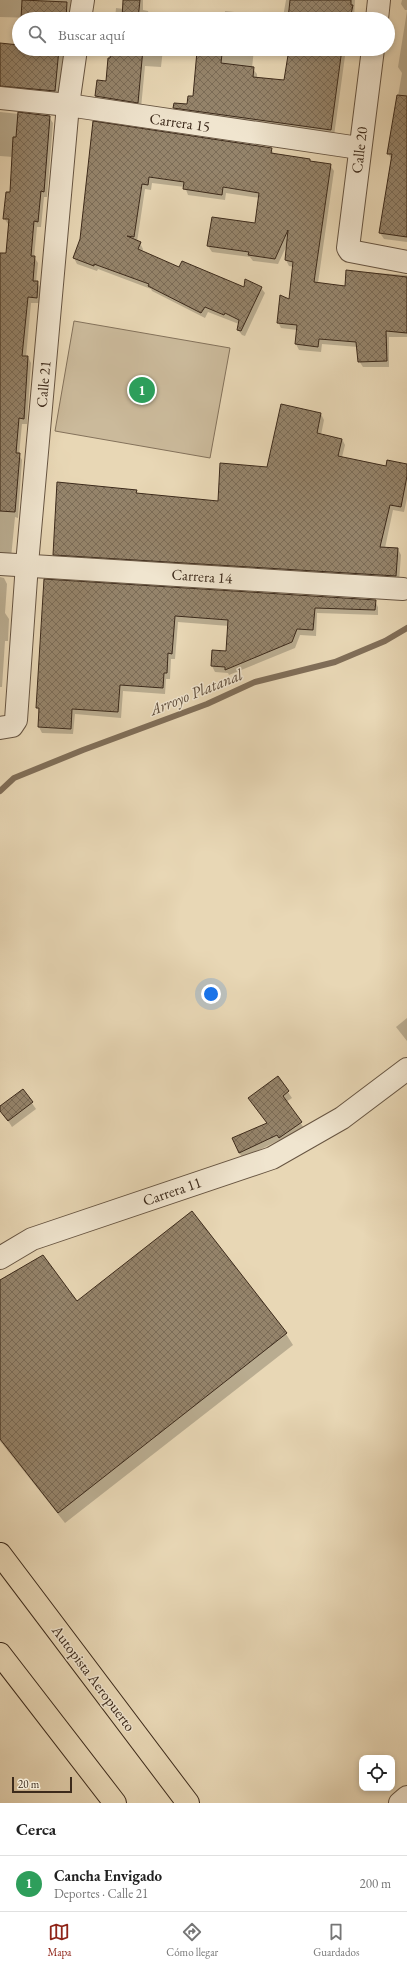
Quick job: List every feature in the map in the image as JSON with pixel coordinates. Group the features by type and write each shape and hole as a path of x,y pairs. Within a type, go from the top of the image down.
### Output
{"highway":[{"name":"Autopista Aeropuerto","path":"0,1554 188,1803"},
{"path":"0,1654 115,1803"}],"street":[{"path":"81,12 83,0"},
{"path":"378,12 379,0"},
{"name":"Calle 21","path":"8,724 27,564 68,105 75,56"},
{"name":"Calle 20","path":"372,56 359,148 348,248 350,251 407,262"},
{"name":"Carrera 15","path":"0,98 68,105 359,148"},
{"name":"Carrera 14","path":"0,564 27,564 403,589"},
{"name":"Carrera 11","path":"0,1258 32,1239 272,1158 342,1118 407,1069"},
{"path":"400,1803 407,1797"}],"shaded area":[{"path":"74,321 230,348 210,458 55,431"}],"building":[{"path":"22,0 67,2 66,12 21,12"},
{"path":"123,0 140,0 139,12 122,12"},
{"path":"290,0 351,0 351,5 353,5 352,12 289,12"},
{"path":"0,43 12,44 12,56 58,56 55,91 0,86"},
{"path":"110,56 142,56 138,103 95,96 97,80 106,81 108,58 110,58"},
{"path":"197,56 222,56 221,63 254,67 253,77 284,80 288,56 341,56 331,130 173,108 174,103 187,104 188,96 193,96"},
{"path":"397,95 407,96 407,237 379,233 392,154 387,154"},
{"path":"18,112 50,116 44,192 41,191 38,222 34,221 31,256 35,256 33,281 38,281 37,298 28,297 22,356 28,356 24,419 19,418 16,453 20,453 15,512 0,511 0,253 6,253 9,219 3,219 6,192 10,192 13,137 16,137"},
{"path":"93,121 272,148 271,153 331,164 314,282 345,286 346,270 407,277 407,333 386,331 387,361 358,362 356,342 319,339 318,347 295,344 297,325 277,323 280,295 289,299 293,262 285,260 288,230 275,259 248,255 249,252 207,246 212,217 255,223 259,193 223,187 222,195 183,189 184,182 149,177 148,185 142,184 134,237 127,236 141,242 138,249 179,267 182,261 244,287 245,279 262,287 241,331 237,330 239,320 225,313 224,315 205,307 201,313 148,286 149,284 73,258 80,239"},
{"path":"281,404 321,413 317,433 342,439 338,456 386,466 387,460 407,464 407,476 401,507 390,505 380,547 398,548 396,576 53,555 57,482 137,490 136,493 218,501 220,463 267,467"},
{"path":"44,579 376,600 375,610 315,608 313,630 297,629 292,642 225,670 225,667 211,666 212,650 226,651 228,620 175,616 172,654 168,653 167,673 164,673 163,688 120,685 118,712 72,709 71,729 38,727 39,708 36,708"},
{"path":"278,1076 289,1091 283,1096 302,1122 279,1138 277,1135 239,1153 232,1138 267,1123 248,1098"},
{"path":"23,1089 33,1102 8,1121 0,1111 0,1106"},
{"path":"192,1211 287,1333 58,1513 0,1439 0,1280 43,1255 77,1301"}],"waterway":[{"name":"Arroyo Platanal","path":"0,791 14,778 83,750 207,704 255,682 335,662 385,641 407,628"}],"place":[{"name":"Cancha Envigado","path":"142,390"}]}
